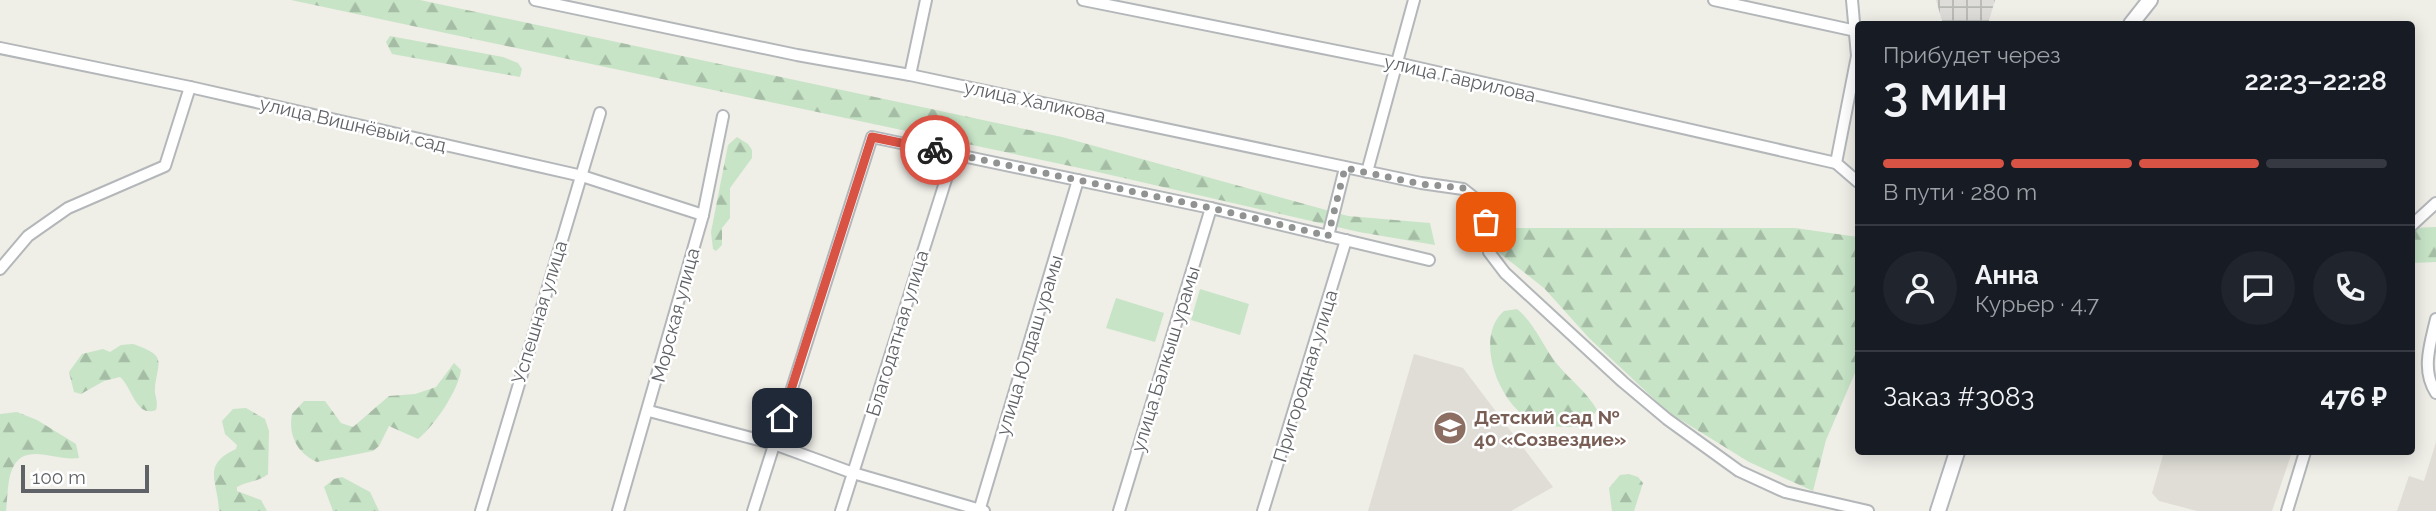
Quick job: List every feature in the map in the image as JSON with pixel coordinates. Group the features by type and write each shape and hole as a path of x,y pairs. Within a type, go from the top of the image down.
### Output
{"street":[{"name":"улица Халикова","path":"535,0 572,4 797,55 911,75 1367,173 1463,188 1470,192 1483,209 1489,252 1505,273 1667,419 1740,471 1785,492 1868,511"},
{"path":"911,75 926,0"},
{"name":"улица Гаврилова","path":"1083,0 1397,63 1836,163"},
{"path":"1367,173 1414,0"},
{"path":"1714,0 1855,31"},
{"path":"1852,0 1855,23"},
{"path":"2133,21 2150,0"},
{"name":"улица Вишнёвый сад","path":"0,48 190,87 582,176 703,215"},
{"path":"1855,66 1836,163 1855,180"},
{"path":"0,269 28,236 68,208 165,166 190,87"},
{"name":"Успешная улица","path":"481,511 600,113"},
{"name":"Морская улица","path":"618,511 649,411 703,215 723,116"},
{"path":"753,511 872,137 1211,208 1429,260"},
{"name":"Благодатная улица","path":"841,511 954,154"},
{"path":"1328,236 1345,168"},
{"name":"улица Юлдаш урамы","path":"981,511 1078,180"},
{"path":"2415,222 2436,203"},
{"name":"улица Балкыш урамы","path":"1119,511 1211,208"},
{"name":"Пригородная улица","path":"1263,511 1346,240"},
{"path":"2436,319 2427,359 2428,381 2436,393"},
{"path":"649,411 774,444 853,473 981,511"},
{"path":"1938,511 1956,455"},
{"path":"2287,511 2304,455"}],"shaded area":[{"path":"1936,0 1995,0 1989,21 1942,21"},
{"name":"Детский сад № 40 «Созвездие»","path":"1414,354 1463,368 1553,487 1511,511 1368,511"},
{"path":"2436,442 2436,511 2397,511 2409,476 2424,481"},
{"path":"2163,455 2291,455 2272,511 2197,511 2159,501 2152,493"}],"green space":[{"path":"291,0 420,0 1062,137 1348,216 1430,223 1435,245 1359,232 1089,170"},
{"path":"390,36 503,57 518,63 522,69 520,77 392,54 386,42"},
{"path":"737,137 748,144 752,150 752,158 730,188 730,218 722,228 722,245 716,251 713,249 711,232 728,145"},
{"path":"2436,227 2436,262 2415,263 2415,228"},
{"path":"1500,228 1795,228 1855,237 1855,373 1826,440 1813,491 1749,462 1668,412 1589,338 1544,288 1492,247"},
{"path":"1200,289 1249,304 1240,335 1191,320"},
{"path":"1116,298 1164,313 1155,342 1106,328"},
{"path":"1517,309 1557,364 1597,410 1586,425 1559,427 1533,421 1510,401 1501,386 1494,370 1491,337 1495,323 1504,311"},
{"path":"133,344 152,352 158,360 156,410 144,410 139,406 120,377 104,381 81,394 74,392 69,372 82,354 103,349 110,352 121,345"},
{"path":"454,363 461,370 451,397 438,417 418,439 389,426 379,446 373,451 317,462 304,454 293,436 292,414 304,401 325,401 341,423 353,427 389,396 415,394 436,387"},
{"path":"246,408 265,419 269,431 268,474 237,487 237,491 261,500 267,511 219,511 215,468 218,461 236,449 237,445 225,434 222,421 233,409"},
{"path":"17,412 37,420 76,444 79,458 35,454 18,460 10,475 6,511 0,511 0,414"},
{"path":"1620,475 1638,477 1643,483 1634,511 1612,511 1609,488"},
{"path":"342,477 370,492 379,511 333,511 324,487 334,479"}],"way so far":[{"path":"935,150 1211,208 1328,236 1345,168 1421,184 1463,188 1477,200 1483,209 1486,222"}],"place":[{"name":"Детский сад № 40 «Созвездие»","path":"1450,428"}],"route":[{"path":"782,418 872,137 935,150"}]}
